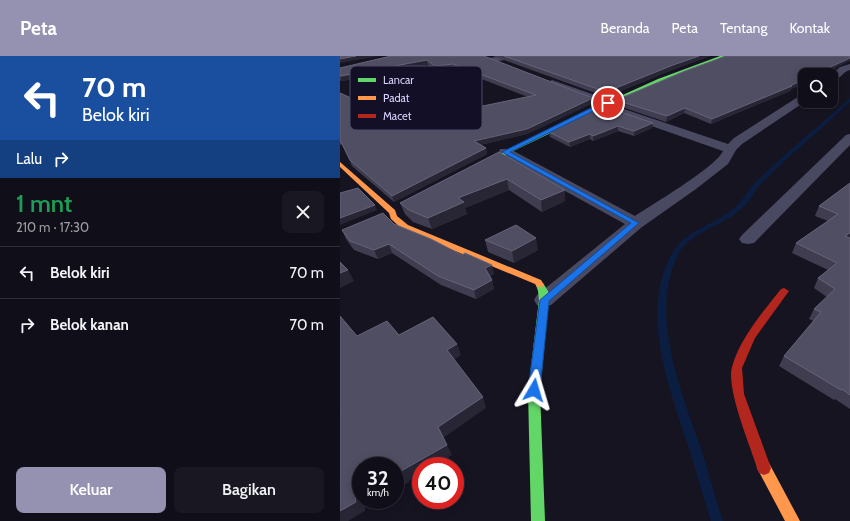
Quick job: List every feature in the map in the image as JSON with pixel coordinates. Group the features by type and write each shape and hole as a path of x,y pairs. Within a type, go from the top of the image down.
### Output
{"street":[{"path":"482,56 508,66"},
{"path":"493,60 512,56"},
{"path":"465,173 605,104 697,65 723,56"},
{"path":"838,74 843,69 850,67"},
{"path":"545,80 605,104 730,149"},
{"path":"544,300 636,223 696,182 723,161 730,149 738,141 798,102"},
{"path":"748,239 850,138"},
{"path":"505,152 636,223"},
{"path":"340,164 392,212 394,217 405,227 538,282 543,291 544,300 534,390 538,521"},
{"path":"784,291 751,336 737,368 738,394 764,469 793,521"}],"building":[{"path":"340,56 356,56 340,59"},
{"path":"391,56 484,56 593,98 527,129 474,141 486,148 392,196 350,160 340,140 340,93 350,97 350,130 482,130 482,106 536,95 482,75 482,66 458,66 453,64 435,66 427,60 394,66 350,66 350,74 340,76 340,68"},
{"path":"504,56 699,56 606,92"},
{"path":"726,56 850,56 850,58 828,68 798,68 798,82 790,86 792,86 712,119 685,108 667,116 616,100 685,71"},
{"path":"603,106 653,123 634,131 618,126 593,136 590,134 569,142 549,132"},
{"path":"499,152 565,190 541,200 507,179 458,198 464,202 428,218 409,210 400,203"},
{"path":"850,183 850,233 845,236 850,238 850,395 784,356 821,312 814,309 835,289 818,278 837,263 796,243 838,214 819,206"},
{"path":"358,188 375,205 340,218 340,193"},
{"path":"383,213 394,224 431,239 462,255 465,253 492,265 485,268 492,280 474,290 438,276 389,244 374,250 350,241 342,230"},
{"path":"516,225 536,238 512,251 485,240"},
{"path":"340,262 348,270 340,273"},
{"path":"340,316 357,336 387,321 399,335 433,317 457,344 447,350 483,397 438,427 447,445 426,457 412,457 412,465 404,469 404,457 352,457 352,504 340,511"}],"waterway":[{"path":"717,521 679,402 666,350 662,324 662,299 667,274 676,252 681,245 735,211 744,203 758,183 850,100"}],"traffic: fast":[{"path":"476,167 567,122 660,80 723,56"},
{"path":"538,521 534,391 544,300 543,291 540,285"}],"traffic: slow":[{"path":"340,164 392,212 394,217 405,227 538,282 540,285"},
{"path":"764,468 793,521"}],"traffic: jam":[{"path":"764,468 738,394 737,368 751,336 784,291"}],"route":[{"path":"534,390 544,300 636,223 505,152 608,103"}]}
